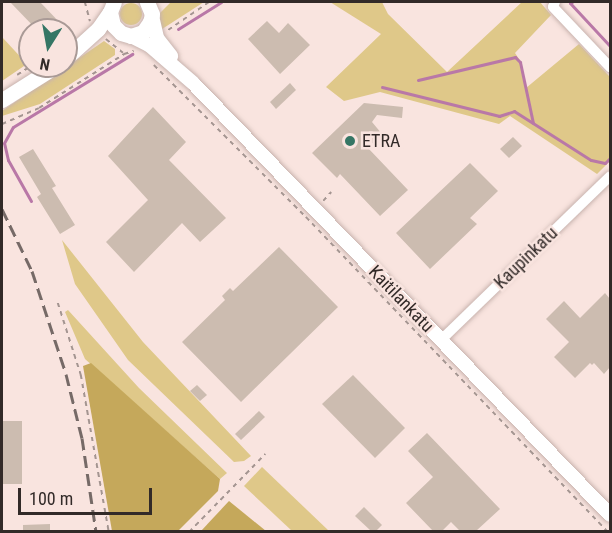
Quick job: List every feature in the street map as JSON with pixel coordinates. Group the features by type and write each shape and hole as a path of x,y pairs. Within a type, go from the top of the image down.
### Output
{"main road":[{"path":"78,53 118,35 143,32 150,10 164,2"},
{"path":"112,5 110,19 118,35"},
{"path":"78,48 98,29 112,5"},
{"path":"2,100 37,78"}],"street":[{"path":"555,2 554,7 610,68"},
{"name":"Kaitilankatu","path":"150,10 157,38 193,83"},
{"name":"Kaitilankatu","path":"118,35 149,45 193,83 610,515"},
{"name":"Kaupinkatu","path":"441,340 610,176"}],"path":[{"path":"85,2 90,21 95,25"},
{"path":"161,35 209,2"},
{"path":"118,35 123,54"},
{"path":"2,124 39,108 123,54 140,52"},
{"path":"149,60 306,218 608,531"},
{"path":"320,204 331,192"},
{"path":"58,303 81,375 109,531"},
{"path":"189,531 265,454"}],"shaded area":[{"path":"171,2 204,2 159,31 160,13"},
{"path":"330,2 382,2 388,14 447,72 522,2 540,2 551,15 515,53 521,62 526,88 579,44 610,77 610,161 597,174 510,116 499,124 380,92 344,101 326,87 381,34"},
{"path":"131,3 139,6 142,14 139,22 131,25 123,22 120,14 123,6"},
{"path":"2,37 18,54 18,70 2,81"},
{"path":"104,41 115,49 115,55 40,104 2,116 2,111 50,78 78,78 78,59"},
{"path":"62,240 143,342 251,456 244,461 234,462 128,360 75,284"},
{"path":"68,310 139,388 227,473 220,479 85,359 65,312"},
{"path":"91,363 220,479 218,491 178,531 112,531 83,366"},
{"path":"262,467 329,531 292,531 244,486"},
{"path":"229,501 266,531 201,531"}],"building":[{"path":"10,2 40,2 55,18 25,18"},
{"path":"267,21 279,33 288,23 310,45 280,74 248,39"},
{"path":"290,83 296,90 276,109 270,102"},
{"path":"364,103 403,107 402,118 377,115 372,122 382,134 368,148 408,190 380,216 340,174 337,178 312,153"},
{"path":"153,107 186,142 169,160 226,218 200,242 182,223 134,272 106,242 148,200 108,156"},
{"path":"513,137 522,146 509,158 500,149"},
{"path":"33,149 56,186 52,188 75,225 60,234 37,197 41,194 19,157"},
{"path":"470,163 498,191 470,218 477,224 430,269 396,233"},
{"path":"279,247 338,307 241,402 182,342 225,300 222,296 230,288 233,291"},
{"path":"605,293 610,299 610,367 604,374 594,363 592,365 590,363 575,378 554,357 569,342 546,319 564,301 580,318"},
{"path":"353,375 405,428 375,458 322,404"},
{"path":"197,385 207,395 200,401 190,391"},
{"path":"259,411 265,417 241,440 235,434"},
{"path":"2,421 22,421 22,484 2,484"},
{"path":"427,433 500,509 476,531 460,531 451,522 442,531 433,531 406,503 433,477 408,451"},
{"path":"364,507 382,525 376,531 371,531 355,516"},
{"path":"50,524 50,531 23,531 23,525"}],"waterway":[{"path":"178,29 221,2"},
{"path":"572,2 570,3 610,46"},
{"path":"31,201 8,160 4,143 13,127 132,54"},
{"path":"418,80 515,57 520,62 533,123"},
{"path":"382,87 499,116 514,111 591,160 605,163 610,158"}],"railway":[{"path":"2,209 32,271 66,374 82,438 96,532"}],"place":[{"name":"ETRA","path":"350,141"}]}
